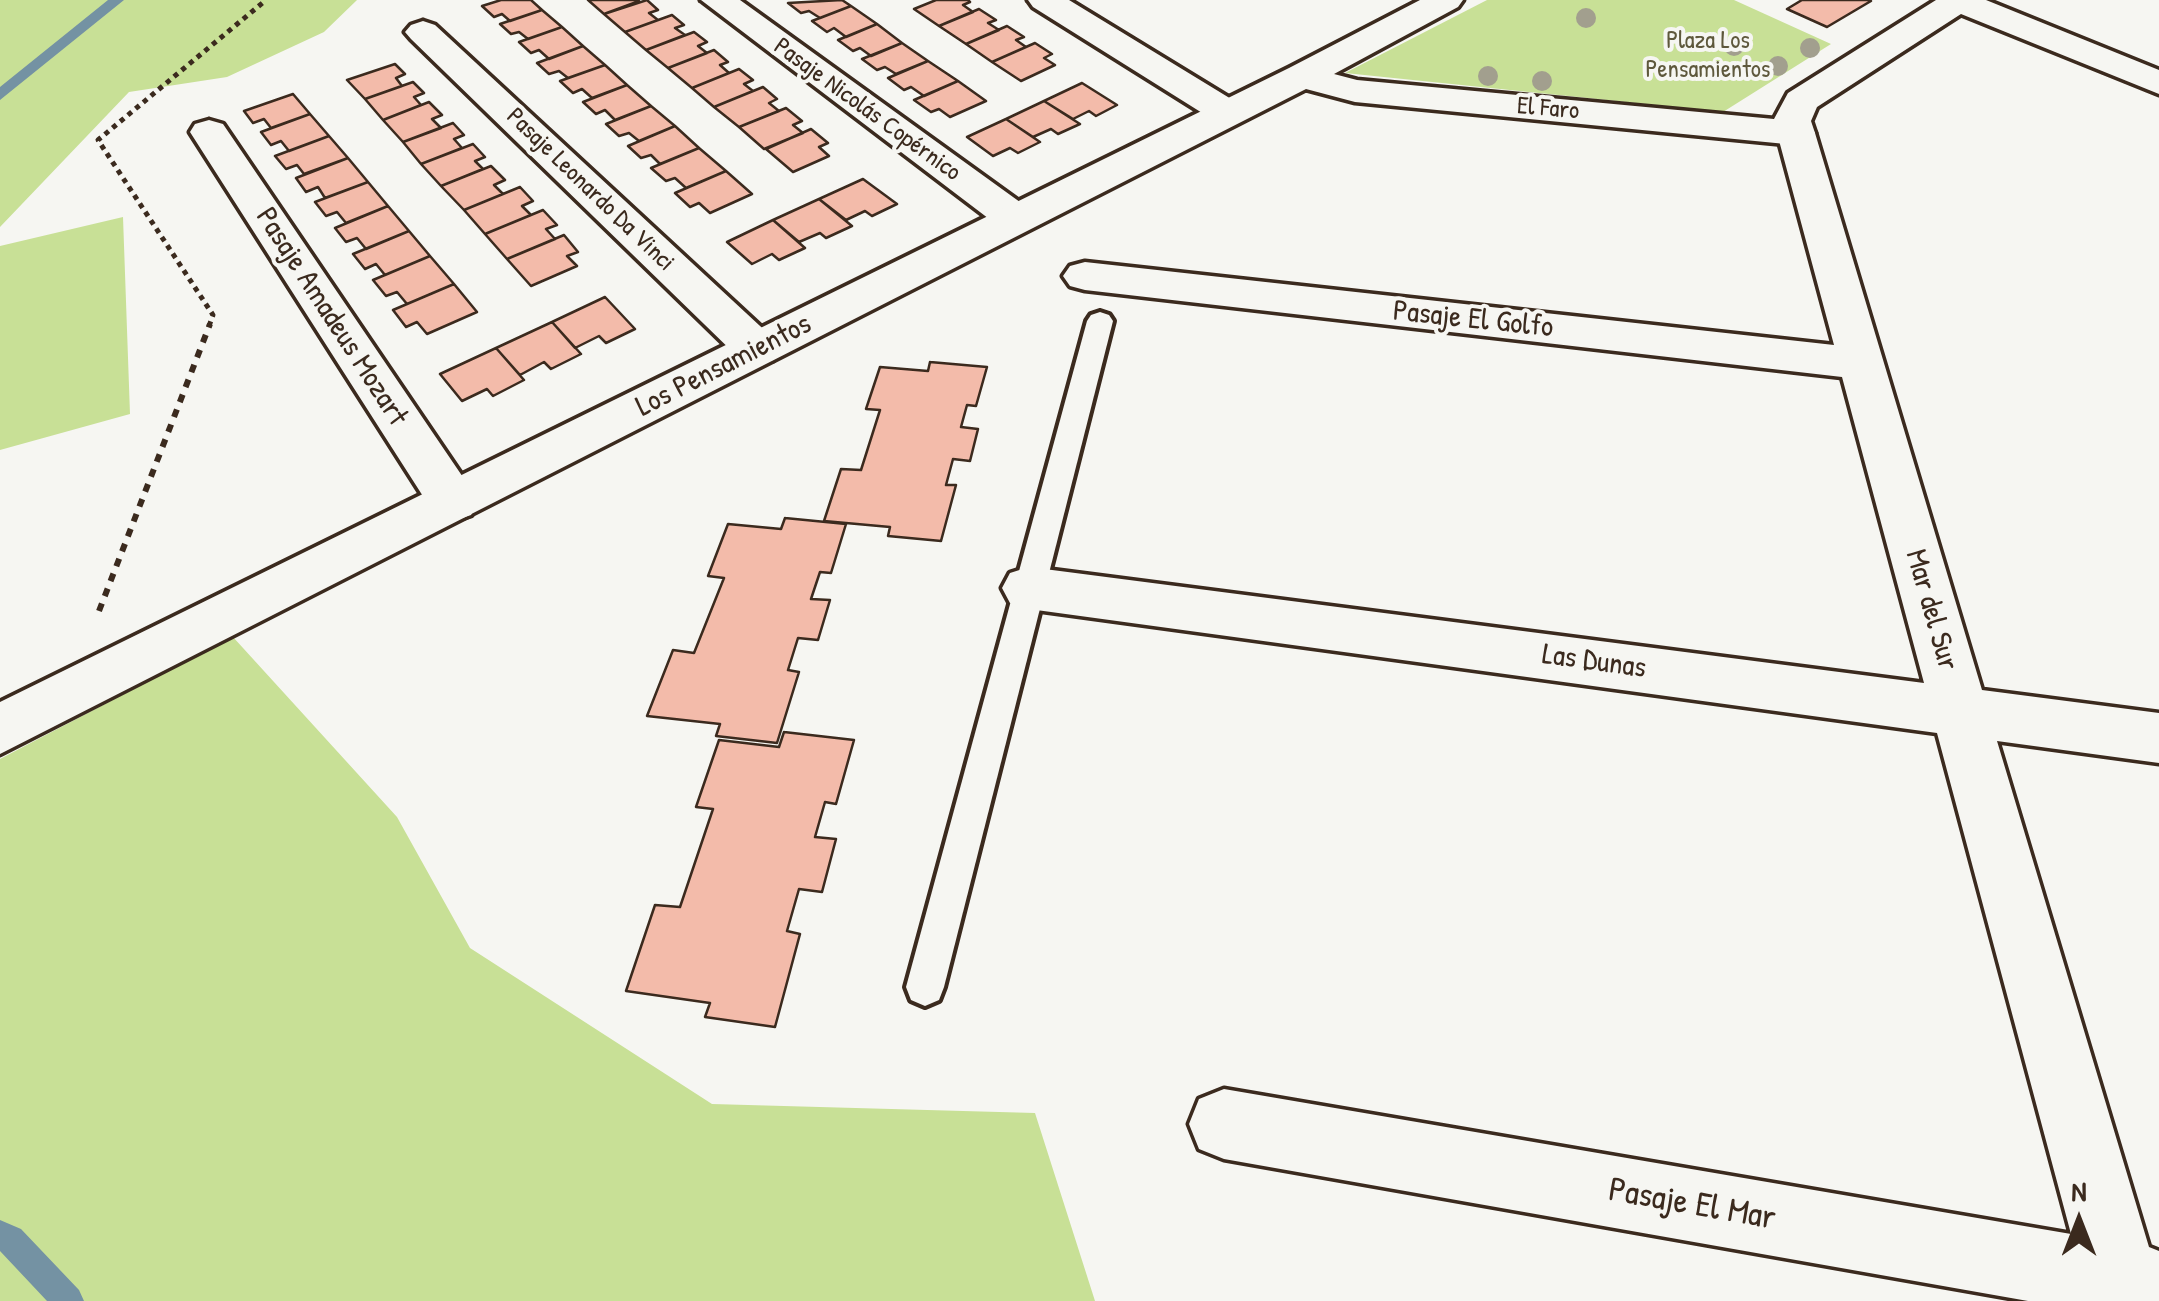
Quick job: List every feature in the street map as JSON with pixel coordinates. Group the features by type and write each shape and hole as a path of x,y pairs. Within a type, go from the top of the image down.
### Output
{"street":[{"name":"Pasaje Nicolás Copérnico","path":"718,0 1016,219"},
{"path":"1045,0 1228,113"},
{"name":"Los Pensamientos","path":"0,729 1302,76 1446,0"},
{"path":"1796,133 1792,121 1802,101 1958,0 2159,83"},
{"name":"Pasaje Leonardo Da Vinci","path":"423,32 757,349"},
{"name":"El Faro","path":"1302,76 1355,91 1796,133"},
{"name":"Pasaje Amadeus Mozart","path":"208,132 453,502"},
{"name":"Mar del Sur","path":"1796,133 1960,710 2135,1289"},
{"name":"Pasaje El Golfo","path":"1085,276 1861,364"},
{"name":"Las Dunas","path":"1029,588 2159,738"},
{"name":"Pasaje El Mar","path":"1224,1124 2135,1289"}],"lane":[{"path":"925,987 1100,321"}],"path":[{"path":"66,696 213,315"}],"green space":[{"path":"0,0 357,0 324,32 227,77 129,92 0,227"},
{"name":"Plaza Los Pensamientos","path":"1487,0 1734,0 1831,44 1723,112 1345,73"},
{"path":"123,217 130,414 0,450 0,246"},
{"path":"233,637 397,817 470,948 712,1104 1035,1113 1095,1301 0,1301 0,759"}],"building":[{"path":"501,0 531,0 542,10 510,21 502,14 494,17 482,6"},
{"path":"588,0 637,0 639,1 604,14"},
{"path":"647,0 658,10 649,13 658,20 625,32 604,14"},
{"path":"842,0 851,6 820,18 809,11 801,13 788,3"},
{"path":"936,0 968,0 963,5 973,12 939,26 914,9"},
{"path":"1802,0 1871,1 1827,27 1787,9"},
{"path":"851,6 877,24 846,37 834,28 827,32 812,21"},
{"path":"979,9 996,20 988,23 999,30 966,44 939,26"},
{"path":"542,10 562,27 528,39 519,32 511,34 500,24"},
{"path":"672,15 684,25 675,28 685,35 646,50 625,32"},
{"path":"877,24 902,43 871,56 860,48 853,51 838,40"},
{"path":"1007,26 1024,37 1016,40 1026,47 992,62 966,44"},
{"path":"562,27 583,46 549,59 539,50 531,53 519,42"},
{"path":"694,32 707,42 698,46 707,53 668,68 646,50"},
{"path":"902,43 928,61 896,74 885,67 877,70 862,59"},
{"path":"1035,43 1052,54 1044,58 1055,65 1021,81 992,62"},
{"path":"583,46 605,65 568,78 559,71 549,74 537,63"},
{"path":"714,50 728,62 720,65 729,73 692,88 668,68"},
{"path":"928,61 958,81 924,96 911,87 904,90 888,78"},
{"path":"395,64 405,74 396,78 402,86 365,99 347,80"},
{"path":"605,65 627,85 592,98 582,89 573,93 560,81"},
{"path":"739,69 753,80 744,84 753,91 714,107 692,88"},
{"path":"958,81 986,101 950,117 939,109 931,112 914,100"},
{"path":"413,82 424,93 414,97 421,105 383,120 365,99"},
{"path":"1082,83 1117,105 1096,116 1089,111 1073,119 1044,101"},
{"path":"627,85 651,106 615,120 605,110 596,114 583,102"},
{"path":"763,87 777,99 769,103 779,111 739,127 714,107"},
{"path":"293,94 310,114 271,128 264,119 253,123 244,111"},
{"path":"1044,101 1080,124 1058,134 1051,129 1033,137 1006,119"},
{"path":"429,102 442,115 432,119 441,128 403,142 383,120"},
{"path":"651,106 675,126 639,141 629,133 619,136 606,124"},
{"path":"786,108 802,121 793,125 803,133 764,149 739,127"},
{"path":"310,114 329,136 289,151 281,141 271,145 261,132"},
{"path":"1006,119 1040,142 1018,153 1010,148 993,156 967,137"},
{"path":"453,123 464,135 454,139 462,148 421,164 403,142"},
{"path":"675,126 699,148 660,164 651,155 641,158 628,146"},
{"path":"811,129 828,143 819,147 829,156 793,172 766,149"},
{"path":"329,136 348,158 304,174 297,165 286,169 275,156"},
{"path":"473,144 485,157 475,161 483,169 441,186 421,164"},
{"path":"699,148 726,171 686,188 675,178 666,181 651,168"},
{"path":"348,158 368,182 325,198 318,187 306,192 296,178"},
{"path":"491,166 505,180 494,185 503,194 464,210 441,186"},
{"path":"726,171 752,194 710,213 699,203 690,207 675,193"},
{"path":"863,179 897,204 872,216 865,211 846,220 819,199"},
{"path":"368,182 388,206 346,223 337,212 326,216 315,202"},
{"path":"520,187 533,201 522,206 531,215 485,234 464,210"},
{"path":"819,199 852,226 826,238 820,233 799,242 773,220"},
{"path":"388,206 409,231 366,249 357,238 346,242 335,228"},
{"path":"543,210 557,225 546,229 555,239 507,259 485,234"},
{"path":"773,220 805,248 779,260 772,254 752,264 727,242"},
{"path":"409,231 430,256 385,275 376,264 365,269 353,254"},
{"path":"564,235 578,252 567,256 577,266 531,286 507,259"},
{"path":"430,256 454,284 407,304 397,292 386,296 373,280"},
{"path":"454,284 477,312 427,334 417,322 406,327 393,310"},
{"path":"605,297 635,329 606,343 599,336 575,348 552,322"},
{"path":"552,322 581,354 551,369 544,362 520,375 496,348"},
{"path":"496,348 524,380 493,396 487,389 462,401 440,374"},
{"path":"930,362 987,367 976,406 967,405 961,427 978,429 970,461 953,459 946,485 956,485 941,541 888,536 890,527 824,521 841,469 861,470 880,410 866,409 880,367 928,371"},
{"path":"785,518 846,524 831,573 820,572 811,599 830,600 818,640 798,638 788,670 799,672 777,743 716,736 720,724 647,716 673,650 694,653 724,578 708,576 728,524 781,529"},
{"path":"784,732 854,740 836,804 825,802 815,837 836,839 822,892 799,889 787,931 800,934 775,1027 705,1017 710,1003 626,991 655,905 680,907 713,809 696,807 719,740 779,747"}],"waterway":[{"path":"0,95 117,0"},
{"path":"0,1235 10,1240 68,1301"}]}
